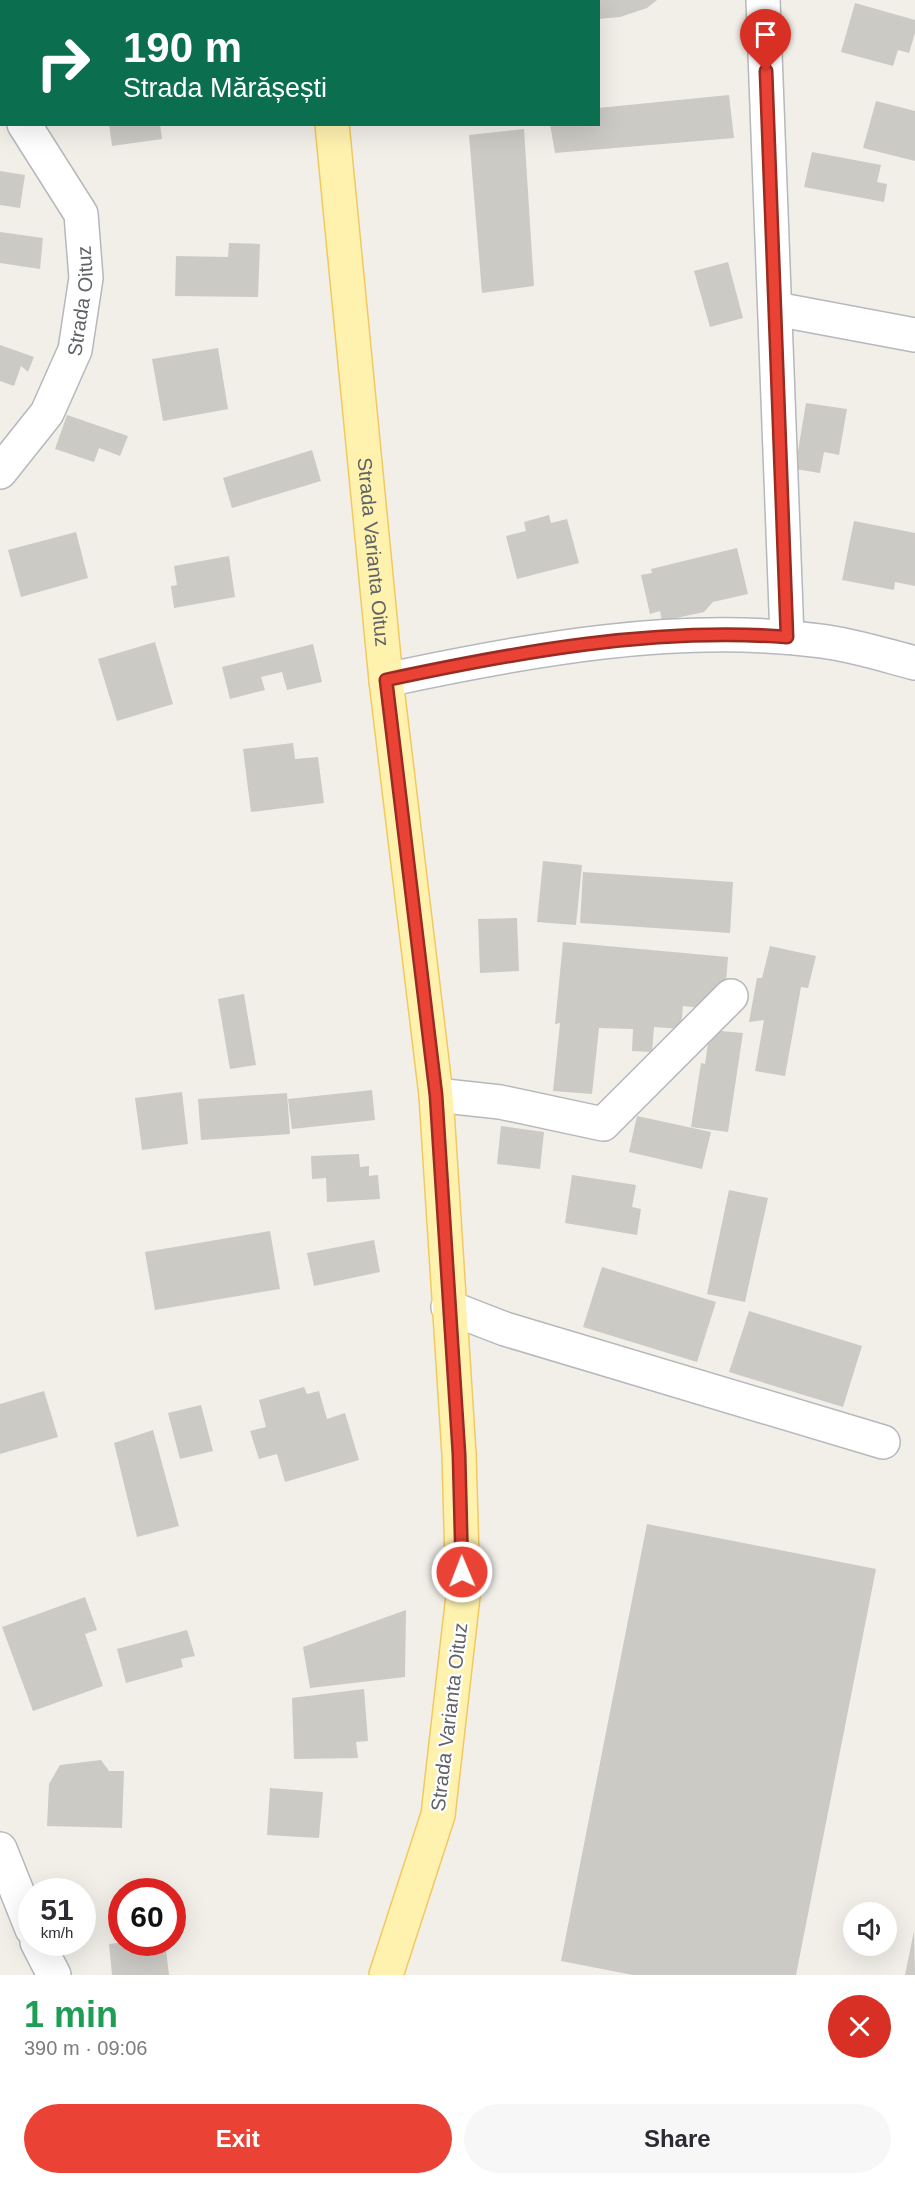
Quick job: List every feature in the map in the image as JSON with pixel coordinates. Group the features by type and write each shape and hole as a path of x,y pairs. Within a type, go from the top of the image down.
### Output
{"main road":[{"name":"Strada Varianta Oituz","path":"332,126 386,680 436,1095 459,1454 463,1596 438,1815 386,1975"}],"street":[{"path":"763,0 787,637"},
{"name":"Strada Oituz","path":"0,472 47,413 75,350 86,278 81,214 25,126"},
{"path":"776,309 915,335"},
{"path":"386,680 451,666 615,640 758,635 824,641 915,663"},
{"path":"436,1095 500,1102 603,1124 732,996"},
{"path":"448,1307 505,1329 883,1443"},
{"path":"0,1849 18,1897"},
{"path":"0,1921 18,1931"},
{"path":"43,1956 54,1975"}],"building":[{"path":"600,0 657,0 647,8 620,17 600,19"},
{"path":"855,3 915,20 915,33 909,53 898,50 893,66 841,52"},
{"path":"729,95 734,138 555,153 550,126 600,126 600,108"},
{"path":"876,101 915,111 915,161 863,148"},
{"path":"109,126 160,126 162,139 112,146"},
{"path":"524,129 534,286 482,293 469,135"},
{"path":"812,152 881,165 877,182 887,184 884,202 804,187"},
{"path":"0,171 25,175 20,208 0,205"},
{"path":"0,232 43,238 40,269 0,263"},
{"path":"229,243 260,244 258,297 175,296 176,256 228,257"},
{"path":"728,262 743,318 710,327 694,271"},
{"path":"0,345 34,357 28,372 21,366 14,386 0,381"},
{"path":"218,348 228,409 163,421 152,359"},
{"path":"806,403 847,409 839,455 824,452 820,473 795,469"},
{"path":"67,415 128,436 120,456 99,448 94,462 55,449"},
{"path":"312,450 321,481 232,508 223,478"},
{"path":"549,515 551,523 567,519 579,563 517,579 506,536 526,531 524,522"},
{"path":"854,521 915,533 915,586 895,582 894,590 842,580"},
{"path":"76,532 88,578 21,597 8,550"},
{"path":"737,548 748,594 713,602 704,612 662,621 660,611 650,614 641,575 652,573 651,569"},
{"path":"229,556 235,597 174,608 171,586 177,585 174,566"},
{"path":"155,642 173,704 117,721 98,659"},
{"path":"313,644 322,682 287,690 282,672 261,677 265,690 230,699 222,667"},
{"path":"293,743 295,759 318,757 324,803 251,812 243,749"},
{"path":"543,861 582,865 576,925 537,922"},
{"path":"583,872 733,882 730,933 580,923"},
{"path":"517,918 519,971 480,973 478,919"},
{"path":"563,942 728,957 725,995 710,1009 683,1006 681,1029 654,1027 652,1052 632,1051 633,1029 599,1028 592,1094 553,1091 560,1023 555,1024"},
{"path":"770,946 816,956 808,988 801,987 785,1076 755,1071 764,1020 749,1022 757,978 762,978"},
{"path":"244,994 256,1065 230,1069 218,999"},
{"path":"710,1030 743,1033 728,1132 691,1127 701,1063 705,1064"},
{"path":"372,1090 375,1120 292,1129 288,1099"},
{"path":"182,1092 188,1144 142,1150 135,1098"},
{"path":"287,1093 290,1134 201,1140 198,1099"},
{"path":"637,1116 711,1132 702,1169 629,1152"},
{"path":"501,1126 544,1132 540,1169 497,1164"},
{"path":"359,1154 360,1167 369,1166 369,1176 378,1175 380,1199 327,1202 326,1178 312,1179 311,1156"},
{"path":"572,1175 636,1185 632,1207 641,1209 637,1235 565,1223"},
{"path":"729,1190 768,1198 745,1302 707,1294"},
{"path":"270,1231 280,1289 155,1310 145,1252"},
{"path":"374,1240 380,1272 314,1286 307,1253"},
{"path":"602,1267 716,1302 697,1362 583,1327"},
{"path":"749,1311 862,1346 843,1407 729,1372"},
{"path":"304,1387 307,1394 319,1391 327,1419 345,1413 359,1460 285,1482 277,1454 259,1459 250,1431 266,1427 259,1400"},
{"path":"44,1391 58,1437 0,1454 0,1404"},
{"path":"201,1405 213,1451 180,1459 168,1413"},
{"path":"153,1430 179,1526 137,1537 114,1443"},
{"path":"647,1524 876,1569 796,1975 633,1975 561,1961"},
{"path":"85,1597 97,1630 85,1634 103,1686 33,1711 2,1627"},
{"path":"406,1610 405,1677 310,1688 303,1647"},
{"path":"187,1630 195,1656 181,1659 183,1667 126,1683 117,1649"},
{"path":"364,1689 368,1741 356,1742 358,1758 294,1759 292,1698"},
{"path":"101,1760 109,1771 124,1771 122,1828 47,1826 49,1784 60,1765"},
{"path":"270,1788 323,1792 319,1838 267,1835"},
{"path":"914,1931 915,1975 905,1975"},
{"path":"110,1956 167,1956 169,1975 112,1975"}],"route":[{"path":"462,1572 459,1454 436,1095 386,680 451,666 615,640 758,635 787,637 766,71"}]}
